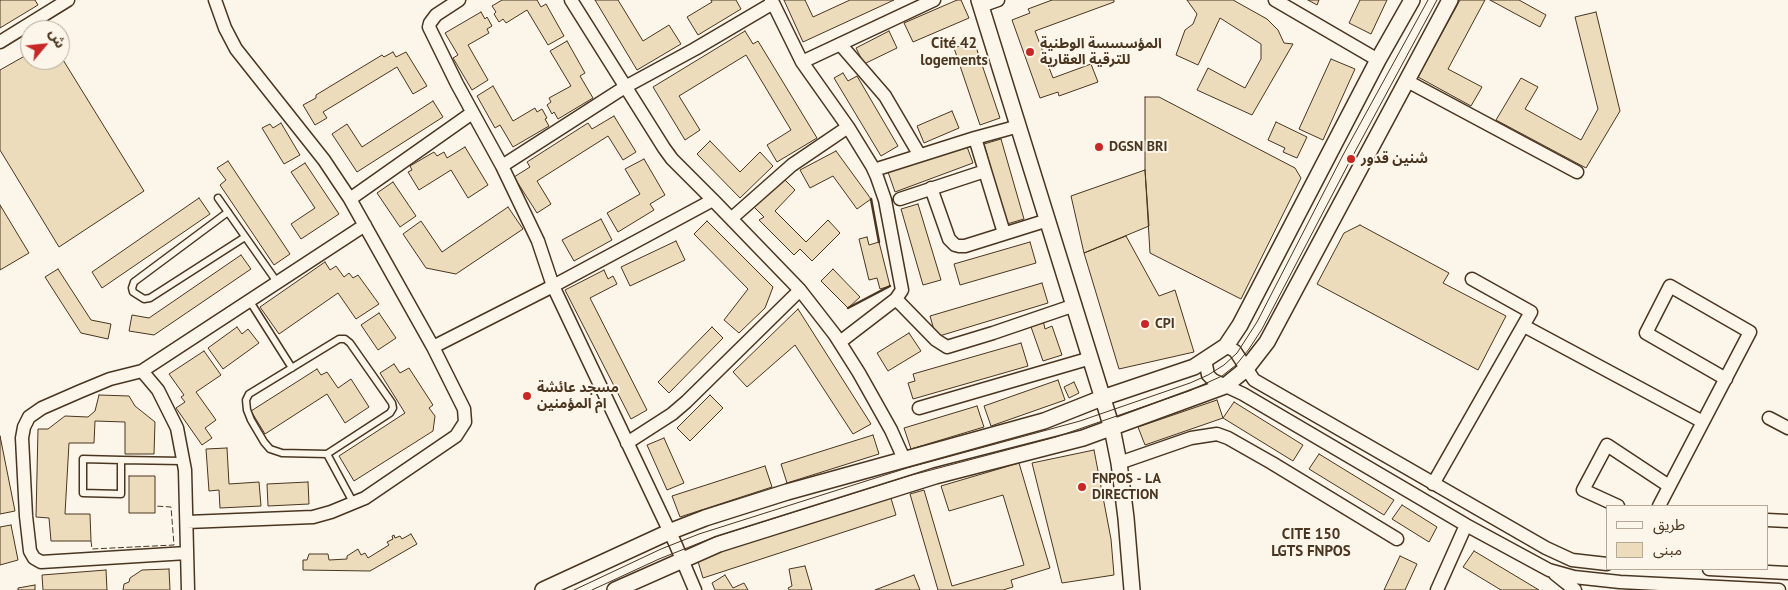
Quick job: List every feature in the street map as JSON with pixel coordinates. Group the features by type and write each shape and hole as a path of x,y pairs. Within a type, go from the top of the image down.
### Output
{"street":[{"path":"0,42 49,5 68,0"},
{"path":"186,522 313,517 354,504 388,484 456,436 465,422 464,409 433,347 350,199 309,140 236,49 224,28 215,0"},
{"path":"459,0 436,15 429,27 472,113 502,166 538,241 553,286 695,590"},
{"path":"571,0 672,159 732,218 800,290 840,342 873,397 904,459"},
{"path":"802,62 934,0"},
{"path":"998,0 980,3 1112,428 1119,463 1126,518 1132,590"},
{"path":"1275,0 1378,60"},
{"path":"543,590 669,532 705,518 1044,420 1194,367 1226,346 1240,325 1378,60 1412,0"},
{"path":"615,590 719,544 935,476 1083,438 1225,386 1246,369 1268,342 1450,0"},
{"path":"502,166 625,87 695,49 772,2 802,62 848,127 874,170 885,200 902,288 896,299 840,342"},
{"path":"840,44 884,96 919,154"},
{"path":"1407,81 1577,172"},
{"path":"350,199 472,113"},
{"path":"874,170 919,154 1019,126"},
{"path":"732,218 792,165 848,127"},
{"path":"975,138 1004,233"},
{"path":"900,199 985,171"},
{"path":"931,188 947,234 955,245 965,246 1048,220"},
{"path":"433,347 553,286 713,200"},
{"path":"187,553 41,562 34,558 30,551 22,438 24,427 29,417 42,408 110,379 142,371 365,225"},
{"path":"1433,484 1532,312 1472,280"},
{"path":"1660,505 1726,379 1750,332 1670,286 1646,333 1726,379"},
{"path":"627,443 672,414 686,402 800,290"},
{"path":"896,299 940,343 949,347 1074,305"},
{"path":"1524,326 1703,422"},
{"path":"1226,346 1235,351 1254,380 1433,484 1546,548 1572,560 1606,564"},
{"path":"919,408 1091,358"},
{"path":"1205,360 1208,375 1213,380 1243,394 1466,526 1549,570 1575,590"},
{"path":"142,371 158,390 171,414 185,470 188,590"},
{"path":"1769,418 1788,428"},
{"path":"1119,463 1191,438 1217,434 1228,438 1272,463 1397,539"},
{"path":"1616,505 1583,490 1607,445 1669,486"},
{"path":"1768,520 1788,521"},
{"path":"1437,590 1466,526"},
{"path":"1549,570 1619,586 1779,590"},
{"path":"1729,570 1788,573"}],"lane":[{"path":"218,198 277,282"},
{"path":"228,212 134,282 133,292 144,299 150,298 245,237"},
{"path":"249,300 292,368"},
{"path":"339,339 345,339 350,343 392,403 393,408 390,413 327,454 282,453 270,449 251,420 246,400 249,394 339,339"},
{"path":"327,454 354,504"},
{"path":"121,460 121,494 83,493 83,459 121,460 183,462"}],"building":[{"path":"0,0 35,0 38,5 0,28"},
{"path":"502,0 537,0 541,7 546,4 564,36 548,45 527,10 506,23 503,19 499,22 492,6"},
{"path":"595,0 618,0 643,41 669,25 681,44 637,70"},
{"path":"711,0 736,0 741,9 698,35 687,17 712,2"},
{"path":"784,0 805,0 813,17 850,0 894,0 803,42"},
{"path":"961,0 969,18 913,42 904,23"},
{"path":"1052,0 1114,0 1114,2 1035,31 1053,78 1091,64 1098,82 1059,96 1058,92 1040,98 1012,20 1030,13 1028,9"},
{"path":"1187,0 1233,0 1267,19 1278,30 1284,43 1293,44 1252,115 1197,90 1208,68 1245,88 1261,59 1261,44 1220,18 1198,65 1176,55 1185,30 1193,24 1197,14"},
{"path":"1308,0 1319,0 1317,5"},
{"path":"1360,0 1387,0 1371,34 1349,23"},
{"path":"1460,0 1485,0 1448,69 1482,87 1471,106 1418,77"},
{"path":"1490,0 1519,0 1546,15 1540,27"},
{"path":"481,12 485,19 487,17 492,26 487,29 489,33 468,45 488,80 472,90 453,58 458,55 445,33"},
{"path":"1596,12 1620,111 1586,168 1496,120 1521,78 1538,87 1525,109 1581,140 1598,109 1575,17"},
{"path":"745,31 753,44 758,41 817,138 777,162 767,145 791,130 746,55 679,96 700,130 685,140 653,87"},
{"path":"889,31 897,48 864,64 856,48"},
{"path":"567,41 585,73 580,76 593,98 558,119 554,112 552,114 547,105 551,102 549,98 571,86 550,51"},
{"path":"974,41 1000,118 980,125 954,48"},
{"path":"393,52 396,57 406,52 427,86 413,94 397,67 323,112 327,118 315,125 303,105 382,55 384,57"},
{"path":"20,59 20,70 69,70 144,191 59,247 0,150 0,70"},
{"path":"1331,59 1355,69 1323,140 1299,129"},
{"path":"843,73 848,81 857,76 898,146 881,156 834,78"},
{"path":"493,86 513,121 535,108 537,112 542,109 549,126 513,147 500,125 495,128 477,96"},
{"path":"1145,97 1159,97 1295,168 1301,178 1241,299 1150,253 1145,170"},
{"path":"433,101 443,117 357,172 332,134 347,124 362,147"},
{"path":"952,111 959,128 924,143 917,126"},
{"path":"614,116 636,152 623,160 608,136 537,181 551,204 537,213 514,177 530,167 527,162 588,123 592,129"},
{"path":"1276,122 1307,137 1297,158 1283,152 1285,148 1268,140"},
{"path":"281,123 300,155 284,164 262,128 270,124 273,128"},
{"path":"1001,139 1024,219 1007,224 984,144"},
{"path":"710,141 740,172 760,152 773,166 740,198 697,154"},
{"path":"966,144 973,163 895,192 888,172"},
{"path":"465,147 488,185 468,198 451,170 419,190 408,172 412,170 410,166 434,152 437,156 444,152 447,158"},
{"path":"836,151 871,199 857,209 833,176 810,188 800,170"},
{"path":"644,159 665,195 650,204 654,210 618,232 607,213 640,194 625,169"},
{"path":"228,161 290,254 274,265 220,185 226,180 217,168"},
{"path":"305,163 339,214 301,239 291,224 315,208 291,172"},
{"path":"1145,170 1149,226 1084,253 1071,196"},
{"path":"783,178 795,190 775,211 806,242 828,220 840,233 812,261 800,249 794,255 759,220 764,217 754,207"},
{"path":"393,182 416,216 400,227 377,193"},
{"path":"199,198 210,214 102,288 92,272"},
{"path":"918,204 941,280 923,285 901,209"},
{"path":"0,205 29,253 0,270"},
{"path":"508,207 523,229 456,274 426,268 403,234 421,221 442,252"},
{"path":"601,219 612,240 574,261 562,240"},
{"path":"707,221 773,287 765,308 739,333 724,320 748,289 694,234"},
{"path":"1360,225 1449,273 1443,283 1506,316 1478,370 1317,284 1344,233"},
{"name":"CPI","path":"1126,236 1159,296 1175,290 1194,352 1119,369 1084,253"},
{"path":"867,237 869,245 879,242 890,286 880,289 877,278 869,280 859,239"},
{"path":"676,241 685,260 630,286 621,267"},
{"path":"1030,242 1036,263 960,285 954,264"},
{"path":"241,255 251,269 154,335 129,331 132,315 149,318"},
{"path":"325,262 330,270 336,266 344,277 349,273 353,278 358,275 379,304 356,319 338,293 279,334 260,307"},
{"path":"58,269 91,320 111,324 108,339 81,333 45,277"},
{"path":"833,269 860,297 848,308 821,281"},
{"path":"604,270 608,279 613,276 617,284 590,298 647,410 631,419 565,290"},
{"path":"1042,283 1048,303 936,337 930,316"},
{"path":"798,309 871,424 853,434 795,345 747,387 733,372"},
{"path":"379,313 396,338 378,350 361,325"},
{"path":"1043,320 1045,329 1052,326 1062,355 1043,361 1030,324"},
{"path":"237,327 242,334 248,329 259,343 223,369 208,348"},
{"path":"712,327 723,338 669,393 658,382"},
{"path":"909,333 921,351 888,371 877,353"},
{"path":"1021,343 1028,366 913,399 908,383 915,381 913,374"},
{"path":"204,351 221,375 196,392 216,420 205,428 212,438 202,445 176,408 185,402 181,397 184,395 169,374"},
{"path":"394,364 400,373 409,368 433,405 429,408 435,416 433,431 354,481 339,456 405,413 380,373"},
{"path":"317,369 321,375 327,372 338,388 351,379 369,407 345,423 327,394 265,434 251,411"},
{"path":"1058,380 1065,400 991,426 984,406"},
{"path":"1074,382 1079,393 1069,398 1064,387"},
{"path":"99,395 129,396 135,406 155,422 154,454 125,454 125,422 95,421 94,443 69,443 65,514 90,514 91,541 51,541 49,518 36,517 38,429 48,429 65,416 88,417 95,411"},
{"path":"710,395 723,408 690,441 677,428"},
{"path":"1217,400 1223,418 1145,445 1138,427"},
{"path":"1234,402 1303,445 1293,461 1223,418"},
{"path":"977,406 984,427 911,449 904,428"},
{"path":"873,435 879,454 787,483 781,464"},
{"path":"0,436 15,511 0,514"},
{"path":"664,438 684,483 667,490 647,445"},
{"path":"227,448 229,484 259,482 261,506 220,508 219,490 209,491 206,449"},
{"path":"1094,450 1111,539 1114,575 1062,583 1032,463"},
{"path":"1319,454 1394,500 1384,515 1309,469"},
{"path":"1019,463 1050,568 1011,580 1013,587 1003,590 938,590 910,494 924,490 952,586 1024,565 1003,495 949,511 941,486"},
{"path":"765,466 772,487 680,517 672,496"},
{"path":"129,476 155,476 155,513 129,513"},
{"path":"308,482 309,504 268,506 267,484"},
{"path":"890,495 896,515 703,578 697,558"},
{"path":"1402,505 1437,527 1429,542 1392,519"},
{"path":"11,525 18,560 0,565 0,527"},
{"path":"411,534 417,544 370,571 303,570 303,560 307,560 309,554 328,554 329,560 347,559 347,556 358,549 361,555 365,553 368,558 389,545 387,542 393,539 392,536 394,535 395,538 400,536 402,539"},
{"path":"1474,551 1539,590 1501,590 1463,567"},
{"path":"1400,556 1417,564 1405,590 1384,590"},
{"path":"805,566 812,590 789,590 788,588 792,586 789,569"},
{"path":"169,569 170,590 123,590 124,584 142,570"},
{"path":"106,570 107,590 43,590 42,575"},
{"path":"725,575 733,588 744,583 748,590 715,590 712,583"},
{"path":"914,575 920,590 875,590"},
{"path":"35,585 35,590 18,590 18,588"}],"tram line":[{"path":"574,590 661,549 699,534 907,468 1080,421 1190,383 1224,365 1237,353 1257,322 1343,155 1428,0"},
{"path":"592,590 659,559 712,538 912,475 1056,437 1189,391 1222,376 1236,365 1262,329 1437,0"}],"fence":[{"path":"91,541 92,549 174,545 171,507 155,506"}],"wall":[{"path":"871,199 879,242"},
{"path":"848,308 890,286"}],"place":[{"name":"المؤسسسة الوطنية للترقية العقارية","path":"1030,52"},
{"name":"DGSN BRI","path":"1099,147"},
{"name":"شنين قدور","path":"1351,159"},
{"name":"CPI","path":"1145,324"},
{"name":"مسجد عائشة ام المؤمنين","path":"527,396"},
{"name":"FNPOS - LA DIRECTION","path":"1082,487"}],"district":[{"name":"Cité 42 logements","path":"954,52"},
{"name":"CITE 150 LGTS FNPOS","path":"1311,544"}]}
